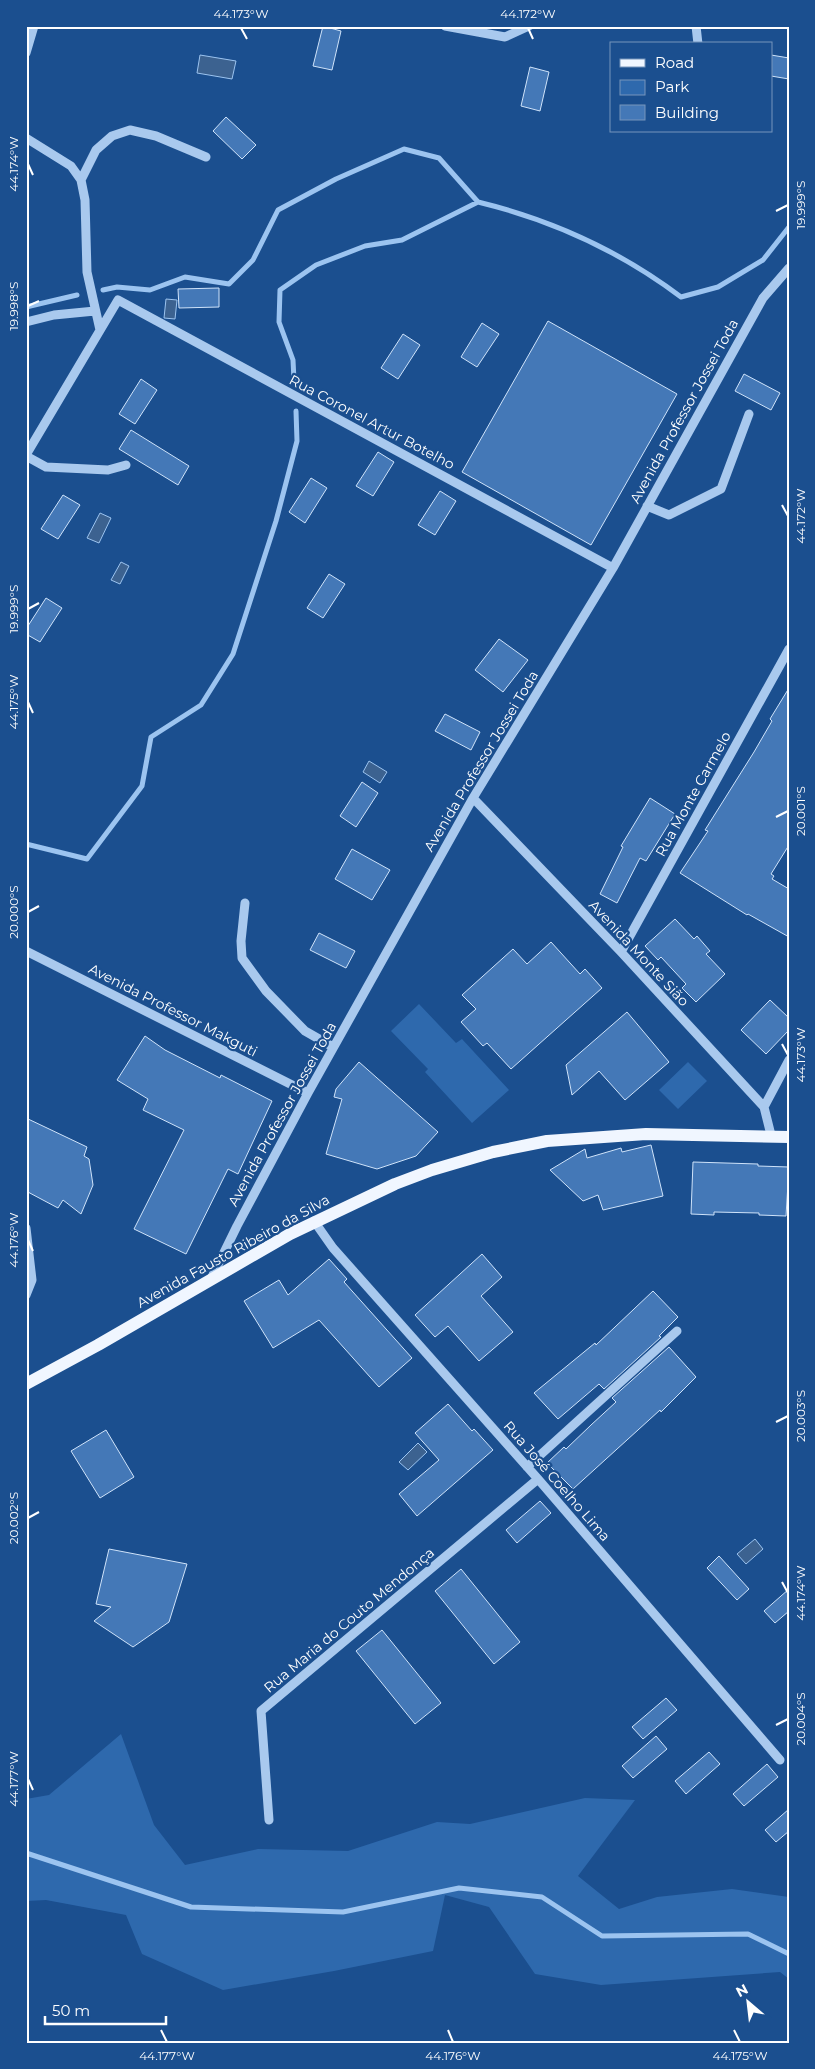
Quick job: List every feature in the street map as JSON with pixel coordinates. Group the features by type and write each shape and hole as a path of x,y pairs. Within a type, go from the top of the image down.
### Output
{"main road":[{"name":"Avenida Fausto Ribeiro da Silva","path":"26,1384 98,1345 212,1277 314,1221 395,1184 432,1170 493,1152 547,1141 646,1134 771,1135 789,1137"}],"street":[{"path":"26,53 34,26"},
{"path":"445,26 505,37 529,26"},
{"path":"696,26 698,42"},
{"path":"81,180 96,150 112,136 130,130 156,136 206,157"},
{"path":"26,138 71,166 81,180 85,200 87,272 100,330 26,455 46,467 108,470 126,465"},
{"name":"Avenida Professor Jossei Toda","path":"212,1277 237,1226 333,1047 473,798 613,568 763,298 789,268"},
{"name":"Rua Coronel Artur Botelho","path":"100,330 118,300 613,568"},
{"path":"26,322 54,316 95,311"},
{"path":"647,506 669,515 721,489 749,414"},
{"name":"Rua Monte Carmelo","path":"620,952 789,649"},
{"name":"Avenida Monte Sião","path":"473,798 764,1107 771,1135"},
{"path":"245,903 241,941 242,958 266,991 305,1031 333,1047"},
{"name":"Avenida Professor Makguti","path":"26,951 308,1093"},
{"path":"764,1107 789,1060"},
{"name":"Rua José Coelho Lima","path":"314,1221 333,1248 538,1479 780,1760"},
{"path":"26,1228 32,1280 26,1295"},
{"path":"527,1467 677,1332"},
{"name":"Rua Maria do Couto Mendonça","path":"269,1820 261,1711 538,1479"}],"green space":[{"path":"419,1004 456,1043 462,1039 509,1090 472,1123 425,1072 428,1069 391,1031"},
{"path":"688,1062 707,1081 678,1109 659,1090"},
{"path":"121,1734 154,1825 185,1865 258,1849 348,1851 437,1822 470,1824 585,1798 635,1800 578,1876 619,1909 657,1897 732,1889 789,1897 789,1979 780,1972 601,1985 535,1974 489,1907 445,1895 433,1951 334,1971 223,1990 142,1954 126,1915 46,1900 26,1901 26,1799 49,1795"}],"shaded area":[{"path":"200,55 236,61 232,79 197,73"},
{"path":"166,299 177,300 175,319 164,318"},
{"path":"100,513 111,518 99,543 87,538"},
{"path":"121,562 129,566 120,584 111,580"},
{"path":"369,761 387,772 380,783 363,772"},
{"path":"418,1443 427,1452 408,1470 399,1462"},
{"path":"755,1539 763,1549 746,1564 737,1554"}],"building":[{"path":"323,26 341,31 332,70 313,66"},
{"path":"772,55 789,58 789,79 772,76"},
{"path":"530,67 549,72 540,111 521,106"},
{"path":"226,117 256,145 242,159 213,131"},
{"path":"219,288 219,307 179,308 178,289"},
{"path":"548,321 677,394 591,545 462,472"},
{"path":"482,323 499,334 477,367 461,357"},
{"path":"403,334 420,345 398,379 381,368"},
{"path":"744,374 780,393 771,410 735,391"},
{"path":"141,379 157,390 135,424 119,414"},
{"path":"131,430 189,466 178,485 119,449"},
{"path":"378,452 394,462 373,496 356,486"},
{"path":"311,478 327,488 305,523 289,512"},
{"path":"440,491 456,501 435,535 418,525"},
{"path":"63,495 80,505 58,539 41,529"},
{"path":"329,574 345,584 323,618 307,608"},
{"path":"46,598 62,608 40,642 26,634 26,629"},
{"path":"499,639 528,660 503,692 475,670"},
{"path":"789,688 789,845 771,874 774,876 772,879 789,889 789,937 747,915 680,873 708,831 705,830 754,752 772,721 770,719"},
{"path":"445,714 480,732 471,750 435,731"},
{"path":"362,782 378,793 356,827 340,816"},
{"path":"650,798 675,814 646,861 640,858 617,903 600,894 623,847 621,846"},
{"path":"352,849 390,870 372,900 335,879"},
{"path":"675,919 694,939 697,936 710,951 706,954 725,974 696,1002 682,988 686,984 661,957 658,960 645,946"},
{"path":"319,933 355,951 346,968 310,950"},
{"path":"551,942 580,974 585,969 602,988 511,1069 487,1043 483,1046 461,1022 476,1009 462,995 513,949 527,964"},
{"path":"770,1000 789,1018 789,1030 766,1054 741,1030"},
{"path":"627,1012 669,1062 625,1100 599,1071 572,1095 566,1065"},
{"path":"145,1036 165,1050 220,1078 221,1075 272,1101 238,1174 228,1169 186,1254 134,1229 184,1130 143,1110 148,1099 117,1080"},
{"path":"359,1062 438,1132 416,1156 377,1169 326,1154 342,1099 334,1097 336,1089"},
{"path":"26,1118 87,1147 84,1156 89,1159 93,1185 81,1214 63,1200 58,1208 26,1191"},
{"path":"651,1145 663,1196 603,1210 598,1195 583,1201 550,1170 585,1149 587,1158 621,1148 622,1152"},
{"path":"693,1162 789,1167 786,1216 714,1212 714,1215 691,1214"},
{"path":"482,1254 502,1277 481,1296 513,1332 479,1361 448,1326 435,1337 415,1315"},
{"path":"329,1259 347,1279 344,1282 412,1358 379,1387 319,1320 273,1348 244,1301 279,1280 288,1295"},
{"path":"653,1291 678,1317 659,1336 661,1337 604,1389 599,1384 558,1419 534,1393 595,1343 596,1345"},
{"path":"669,1347 696,1377 661,1412 660,1410 573,1489 547,1463 564,1447 566,1449 616,1402 612,1398"},
{"path":"448,1404 472,1431 474,1429 493,1450 417,1516 399,1494 439,1460 415,1433"},
{"path":"106,1430 134,1477 100,1498 71,1451"},
{"path":"540,1501 551,1513 517,1543 506,1530"},
{"path":"109,1549 187,1564 169,1622 133,1647 94,1621 111,1607 96,1604"},
{"path":"719,1556 749,1589 737,1600 707,1568"},
{"path":"461,1569 520,1642 494,1664 435,1591"},
{"path":"789,1589 789,1611 775,1623 764,1611"},
{"path":"382,1630 441,1703 415,1724 356,1651"},
{"path":"666,1698 677,1710 643,1739 632,1727"},
{"path":"656,1736 667,1749 633,1778 622,1766"},
{"path":"709,1752 720,1764 686,1794 675,1781"},
{"path":"767,1764 778,1777 744,1806 733,1794"},
{"path":"789,1809 789,1831 776,1842 765,1830"}],"waterway":[{"path":"103,290 117,287 150,290 185,277 229,284 253,260 278,210 336,179 404,149 439,158 478,202"},
{"path":"294,381 293,360 279,322 280,290 316,265 365,246 402,240 478,202 532,218 584,239 634,265 681,297 718,287 763,260 789,227"},
{"path":"26,307 77,295"},
{"path":"26,844 87,859 142,786 151,737 201,705 233,654 276,521 297,441 296,411"},
{"path":"26,1853 191,1907 343,1912 459,1888 542,1897 602,1936 748,1934 789,1954"}]}
